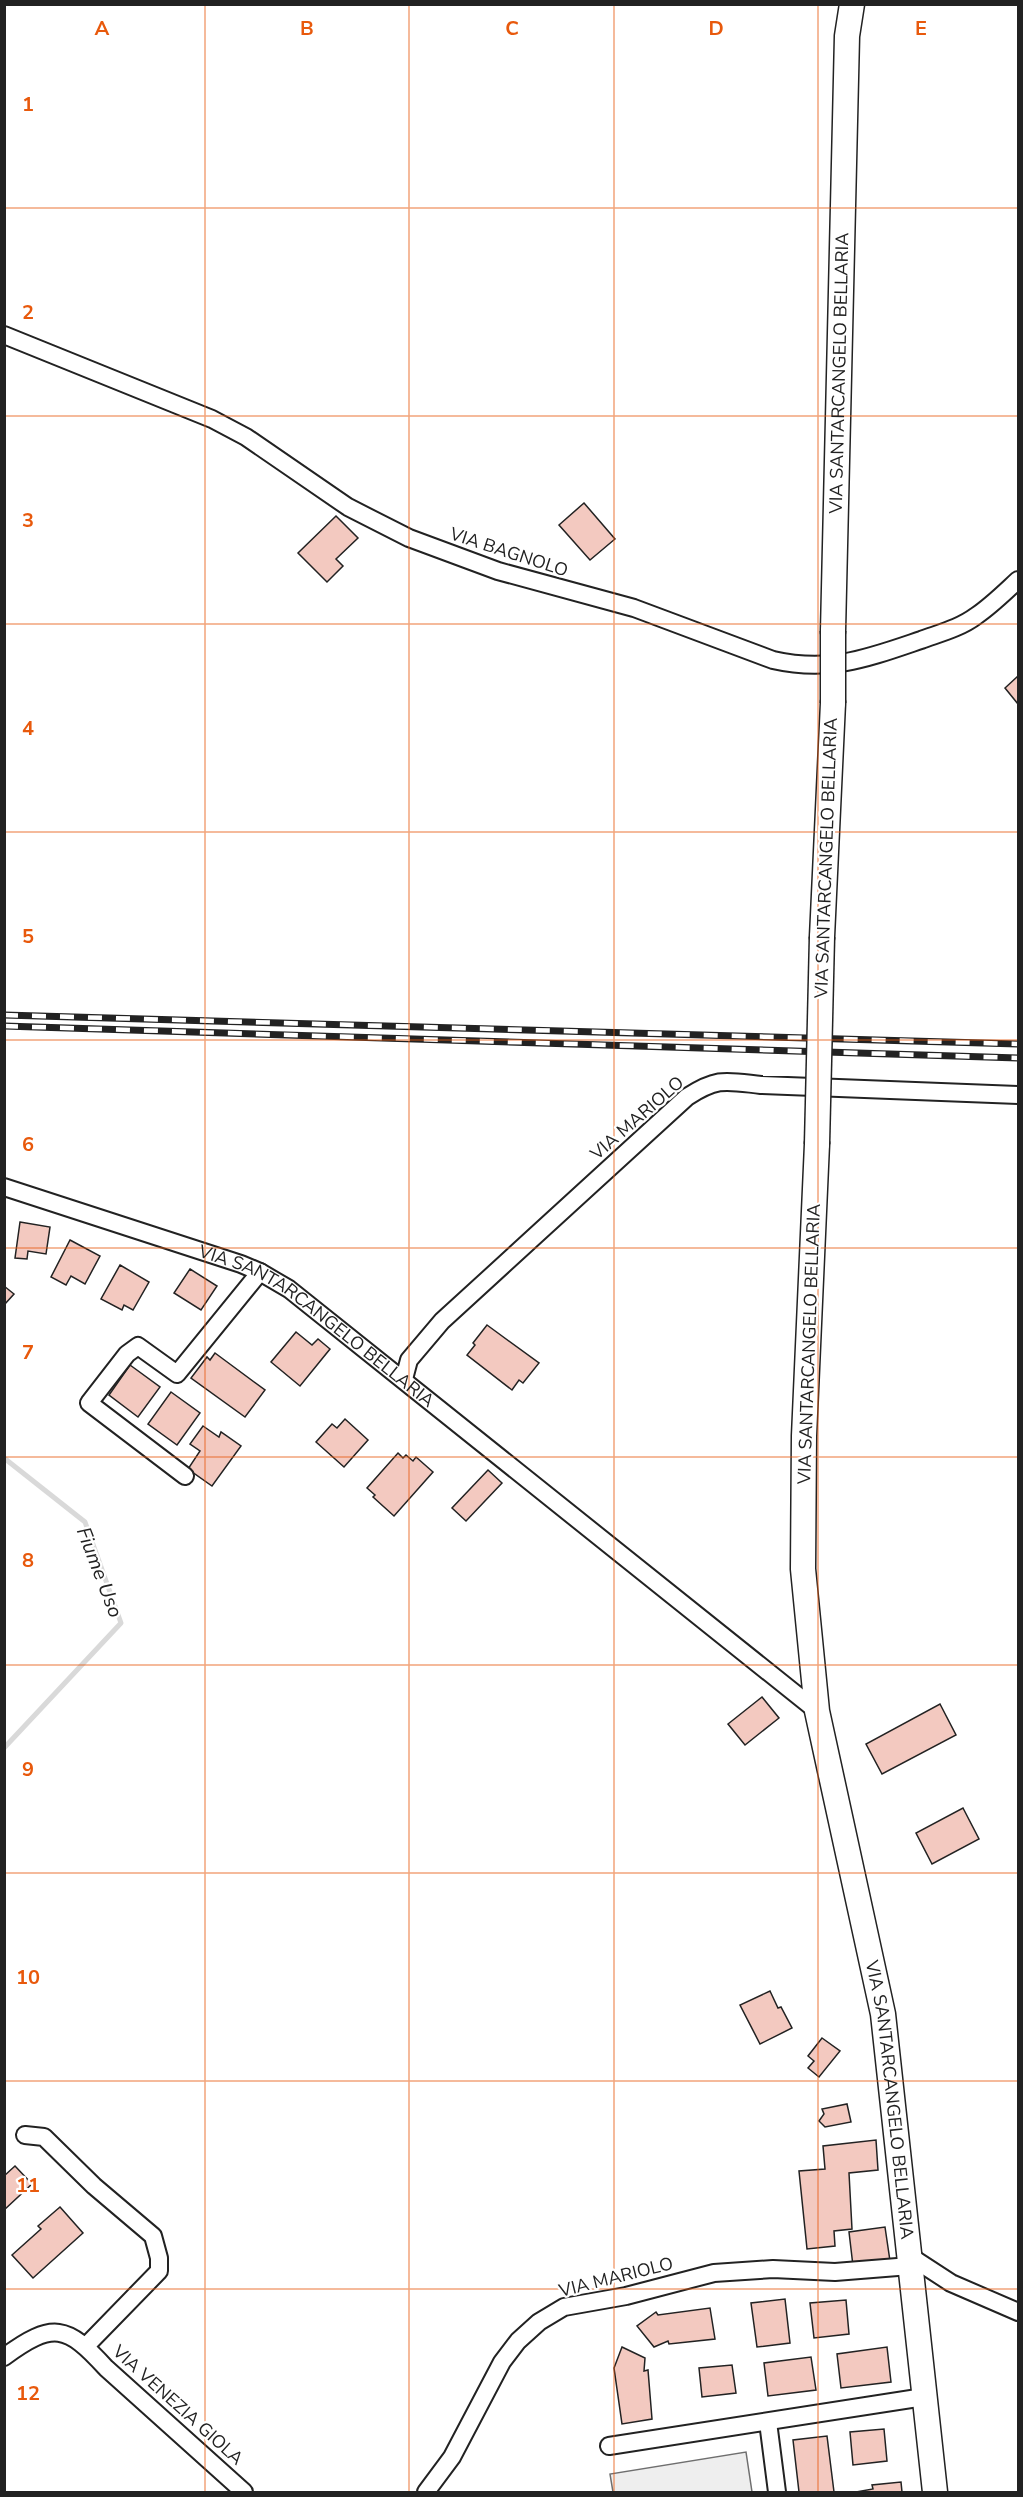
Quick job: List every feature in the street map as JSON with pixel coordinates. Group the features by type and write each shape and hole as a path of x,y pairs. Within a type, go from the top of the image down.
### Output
{"street":[{"name":"VIA SANTARCANGELO BELLARIA","path":"852,4 847,36 833,703 804,1436 803,1569 817,1711 883,2014 935,2493"},
{"name":"VIA BAGNOLO","path":"4,335 212,419 246,437 348,507 408,538 498,571 634,608 729,645 782,662 834,666 873,656 960,626 976,617 1018,580"},
{"name":"VIA MARIOLO","path":"404,1379 409,1360 442,1321 687,1097 707,1084 728,1081 772,1086 1018,1095"},
{"name":"VIA SANTARCANGELO BELLARIA","path":"4,1187 260,1272 289,1289 817,1711"},
{"path":"185,1476 89,1403 127,1354 138,1346 177,1374 260,1272"},
{"name":"VIA VENEZIA GIOLA","path":"25,2135 44,2137 94,2186 153,2236 159,2258 159,2271 86,2346"},
{"name":"VIA MARIOLO","path":"426,2493 452,2457 502,2362 512,2348 539,2322 564,2307 626,2296 714,2273 772,2269 836,2272 909,2260"},
{"path":"909,2260 951,2283 1018,2312"},
{"name":"VIA VENEZIA GIOLA","path":"4,2357 20,2346 51,2332 69,2334 86,2346 106,2368 244,2493"},
{"path":"609,2446 924,2397"},
{"path":"768,2422 777,2493"}],"shaded area":[{"path":"746,2452 752,2492 613,2492 610,2474"}],"building":[{"path":"584,503 615,539 590,560 559,525"},
{"path":"336,516 358,538 336,559 343,566 327,582 298,553"},
{"path":"1018,676 1018,704 1005,688"},
{"path":"20,1222 50,1227 46,1254 28,1251 27,1259 15,1258"},
{"path":"70,1240 100,1256 85,1284 71,1276 66,1285 51,1277"},
{"path":"120,1265 149,1282 133,1310 124,1305 122,1310 101,1299"},
{"path":"190,1269 217,1286 201,1310 174,1293"},
{"path":"4,1286 14,1294 4,1305"},
{"path":"487,1325 539,1363 523,1383 519,1380 512,1390 467,1355"},
{"path":"296,1332 312,1345 318,1339 330,1349 300,1386 271,1362"},
{"path":"215,1353 265,1390 245,1417 191,1378 207,1357 210,1360"},
{"path":"130,1365 160,1387 138,1417 109,1395"},
{"path":"171,1392 200,1413 177,1445 148,1424"},
{"path":"345,1419 368,1440 344,1467 316,1442 332,1424 337,1428"},
{"path":"203,1426 219,1437 221,1432 241,1446 212,1486 188,1469 200,1451 190,1444"},
{"path":"398,1453 403,1458 406,1455 413,1461 416,1457 433,1472 394,1516 373,1497 375,1495 367,1488"},
{"path":"488,1470 502,1483 466,1521 452,1508"},
{"path":"762,1697 779,1718 745,1745 728,1724"},
{"path":"940,1704 956,1735 882,1774 866,1744"},
{"path":"963,1808 979,1839 932,1864 916,1833"},
{"path":"770,1991 778,2008 781,2007 792,2028 760,2044 740,2005"},
{"path":"822,2038 840,2051 819,2077 808,2068 814,2061 808,2056"},
{"path":"847,2104 851,2122 825,2127 819,2121 824,2114 822,2109"},
{"path":"876,2140 878,2170 849,2173 852,2229 834,2231 835,2246 807,2249 799,2171 825,2169 823,2146"},
{"path":"15,2166 32,2184 4,2210 4,2176"},
{"path":"60,2207 83,2233 33,2278 12,2255 41,2229 38,2226"},
{"path":"885,2227 890,2261 853,2266 849,2232"},
{"path":"785,2299 790,2343 757,2347 751,2303"},
{"path":"846,2300 849,2334 814,2338 810,2303"},
{"path":"710,2308 715,2339 669,2344 668,2341 654,2347 637,2326 656,2312 658,2315"},
{"path":"622,2347 645,2358 644,2371 648,2370 652,2419 622,2424 614,2368"},
{"path":"887,2347 891,2382 841,2388 837,2354"},
{"path":"811,2357 816,2390 768,2396 764,2363"},
{"path":"732,2365 736,2393 702,2397 699,2368"},
{"path":"884,2429 887,2461 853,2465 850,2432"},
{"path":"827,2436 834,2492 799,2492 793,2440"},
{"path":"901,2482 902,2492 856,2492 873,2489 872,2485"}],"waterway":[{"name":"Fiume Uso","path":"4,1458 85,1522 121,1623 4,1748"}],"railway":[{"path":"4,1015 1018,1044"},
{"path":"4,1026 1018,1058"}]}
